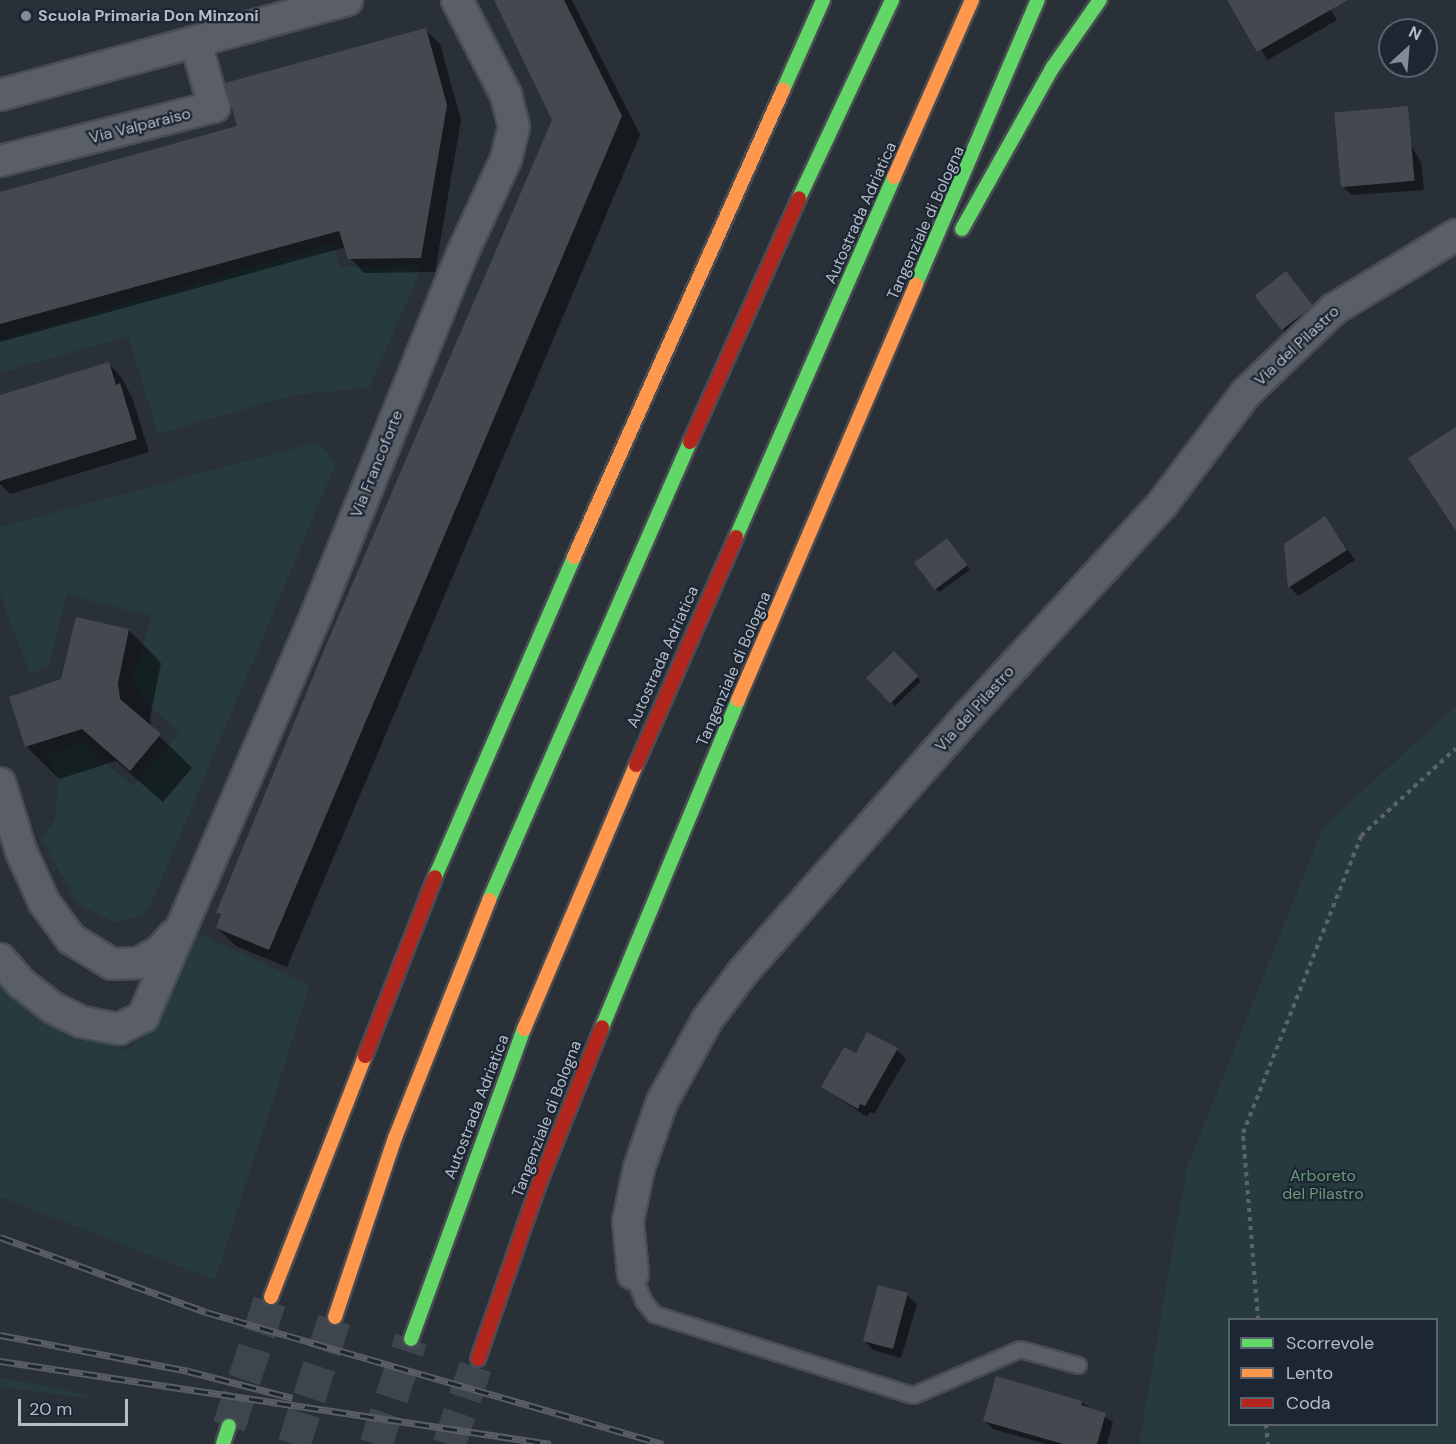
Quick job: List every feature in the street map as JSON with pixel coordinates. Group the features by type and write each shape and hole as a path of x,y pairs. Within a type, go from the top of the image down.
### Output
{"highway":[{"path":"271,1297 459,814 823,0"},
{"path":"335,1317 395,1138 512,842 781,237 892,0"},
{"name":"Autostrada Adriatica","path":"411,1339 517,1047 587,875 972,0"},
{"name":"Tangenziale di Bologna","path":"478,1359 539,1184 643,921 1038,0"},
{"path":"954,242 1053,67 1100,0"},
{"path":"870,393 937,272"},
{"path":"223,1444 229,1426"}],"street":[{"path":"0,94 196,43 347,0"},
{"name":"Via Francoforte","path":"0,959 21,983 53,1008 82,1022 119,1029 143,1017 316,612 462,254 506,159 514,127 506,95 457,0"},
{"name":"Via Valparaiso","path":"0,161 214,107 196,43"},
{"name":"Via del Pilastro","path":"633,1274 628,1221 639,1168 662,1102 707,1020 743,972 969,715 1162,503 1246,393 1334,309 1456,235"},
{"path":"0,783 21,851 44,902 71,939 112,964 139,963 160,951 180,928"}],"lane":[{"path":"633,1274 643,1300 654,1314 913,1395 1020,1349 1078,1365"}],"path":[{"path":"1258,1318 1243,1133 1361,836 1456,748"},
{"path":"1266,1426 1268,1444"}],"green space":[{"path":"333,243 340,267 423,265 369,388 293,395 158,434 128,336 0,373 0,340"},
{"path":"317,442 336,463 155,895 144,914 116,923 78,904 41,839 55,819 58,782 48,754 82,743 133,786 180,733 142,698 133,678 151,616 67,595 49,666 30,674 0,594 0,527"},
{"name":"Arboreto del Pilastro","path":"1456,706 1456,1444 1139,1444 1187,1167 1323,827"},
{"path":"196,932 310,985 215,1280 0,1197 0,979 43,1020 127,1050 155,1026"},
{"path":"0,1378 53,1387 102,1400 0,1387"}],"building":[{"path":"494,0 564,0 622,116 269,950 216,928 221,914 216,913 327,643 552,120"},
{"path":"1227,0 1348,0 1257,52"},
{"path":"426,28 447,105 421,258 348,259 339,231 0,324 0,192 237,126 225,83"},
{"path":"1408,106 1415,181 1341,187 1334,112"},
{"path":"1286,271 1313,306 1282,330 1254,296"},
{"path":"109,362 116,385 120,383 137,439 0,481 0,395"},
{"path":"1456,427 1456,531 1408,458"},
{"path":"1325,516 1347,550 1288,588 1284,544"},
{"path":"947,538 967,565 935,590 914,563"},
{"path":"76,617 129,629 118,683 120,699 161,734 130,771 82,729 25,747 9,697 61,679"},
{"path":"894,651 918,676 890,703 866,678"},
{"path":"867,1032 898,1048 865,1106 860,1104 858,1109 821,1087 844,1047 856,1053"},
{"path":"878,1285 908,1293 893,1349 863,1341"},
{"path":"996,1376 1082,1401 1081,1405 1106,1413 1097,1444 1063,1444 983,1421"}],"tunnel":[{"path":"229,1426 271,1297"},
{"path":"294,1444 335,1317"},
{"path":"376,1444 411,1339"},
{"path":"449,1444 478,1359"}],"railway":[{"path":"0,1237 206,1312 663,1444"},
{"path":"0,1335 188,1371 293,1398"},
{"path":"0,1361 551,1444"}],"traffic: fast":[{"path":"783,90 823,0"},
{"path":"799,198 892,0"},
{"path":"916,284 1038,0"},
{"path":"962,229 1053,67 1100,0"},
{"path":"736,537 894,177"},
{"path":"489,900 690,442"},
{"path":"435,877 574,557"},
{"path":"602,1027 738,700"},
{"path":"411,1339 524,1029"},
{"path":"223,1444 229,1426"}],"traffic: slow":[{"path":"894,177 972,0"},
{"path":"574,557 783,90"},
{"path":"738,700 916,284"},
{"path":"524,1029 636,765"},
{"path":"335,1317 395,1138 489,900"},
{"path":"271,1297 365,1056"}],"traffic: jam":[{"path":"690,442 799,198"},
{"path":"636,765 736,537"},
{"path":"365,1056 435,877"},
{"path":"478,1359 539,1184 602,1027"}],"place":[{"name":"Scuola Primaria Don Minzoni","path":"26,16"}]}
